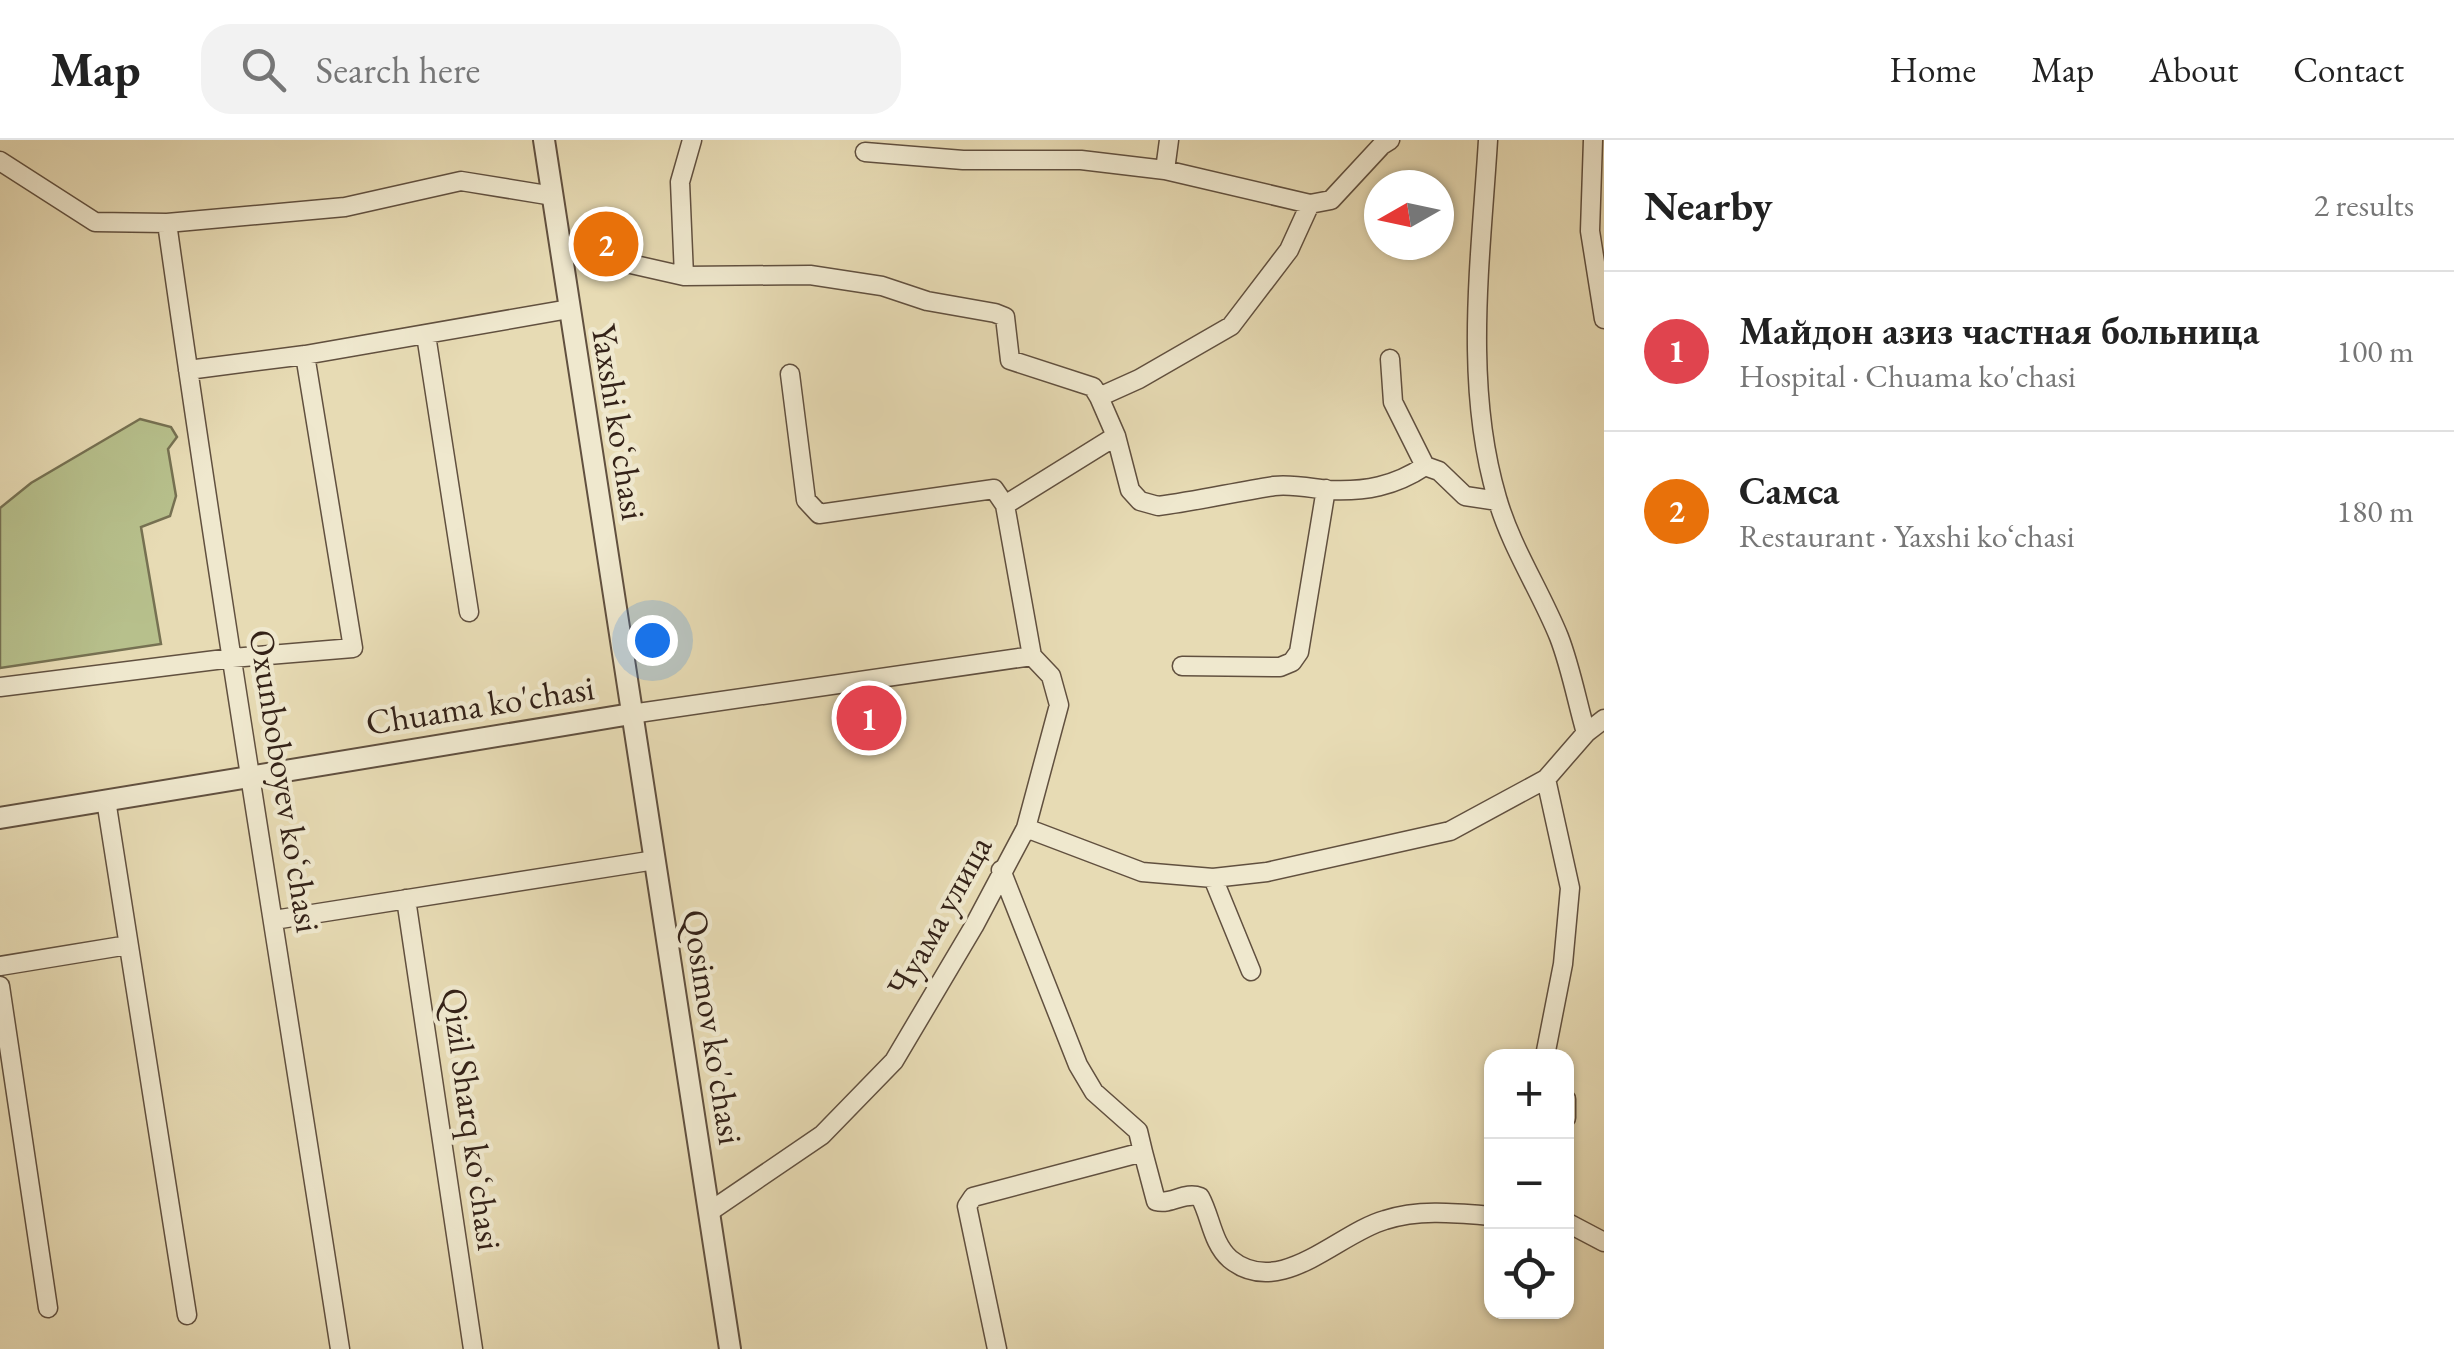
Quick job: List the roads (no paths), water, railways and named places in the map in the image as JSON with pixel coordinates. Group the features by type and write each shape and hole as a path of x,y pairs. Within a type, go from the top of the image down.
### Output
{"street":[{"name":"Yaxshi koʻchasi","path":"544,140 631,714"},
{"path":"684,276 680,182 692,140"},
{"path":"1165,170 1169,140"},
{"path":"865,152 963,160 1081,160 1165,170 1310,204 1331,200 1390,140"},
{"path":"1488,140 1478,311 1479,396 1486,455 1498,500 1560,638 1586,733"},
{"path":"1593,140 1590,231 1604,320"},
{"path":"0,161 95,222 167,223 345,207 460,181 552,196"},
{"path":"1100,397 1140,379 1232,326 1290,250 1310,204"},
{"name":"Oxunboboyev koʻchasi","path":"167,223 248,776 340,1349"},
{"path":"560,248 684,276 810,275 882,286 927,301 1005,317 1010,360 1092,386 1116,436 1130,490 1140,500 1158,506 1273,486 1326,490 1382,487 1425,466"},
{"path":"188,370 305,355 569,309"},
{"path":"426,335 469,612"},
{"path":"0,687 232,658 354,648 305,355"},
{"path":"1390,359 1393,402 1425,466 1439,472 1465,496 1498,500"},
{"path":"790,374 806,500 818,514 994,489 1005,505 1032,656 1051,676 1059,705 1026,828"},
{"path":"1005,505 1116,436"},
{"path":"1182,666 1280,668 1292,662 1299,652 1326,490"},
{"name":"Chuama ko'chasi","path":"0,818 631,714 1032,656"},
{"name":"Qosimov ko'chasi","path":"631,714 730,1349"},
{"name":"Чуама улица","path":"709,1212 822,1135 894,1062 1026,828 1142,872 1213,878 1268,872 1450,831 1546,779 1586,733 1604,719"},
{"path":"1546,779 1570,888 1563,964 1546,1049"},
{"path":"106,800 187,1315"},
{"path":"274,920 655,860"},
{"path":"1002,870 1078,1065 1094,1092 1138,1131 1156,1201 1163,1203 1192,1194 1200,1197 1217,1242 1231,1260 1268,1273 1298,1264 1380,1221 1415,1212 1484,1216"},
{"path":"1213,878 1251,971"},
{"name":"Qizil Sharq koʻchasi","path":"406,899 473,1349"},
{"path":"0,966 128,945"},
{"path":"0,986 48,1308"},
{"path":"997,1349 967,1206 972,1197 1143,1152"},
{"path":"1574,1226 1604,1242"}],"place":[{"name":"Самса","path":"606,244"},
{"name":"Майдон азиз частная больница","path":"869,718"}]}
